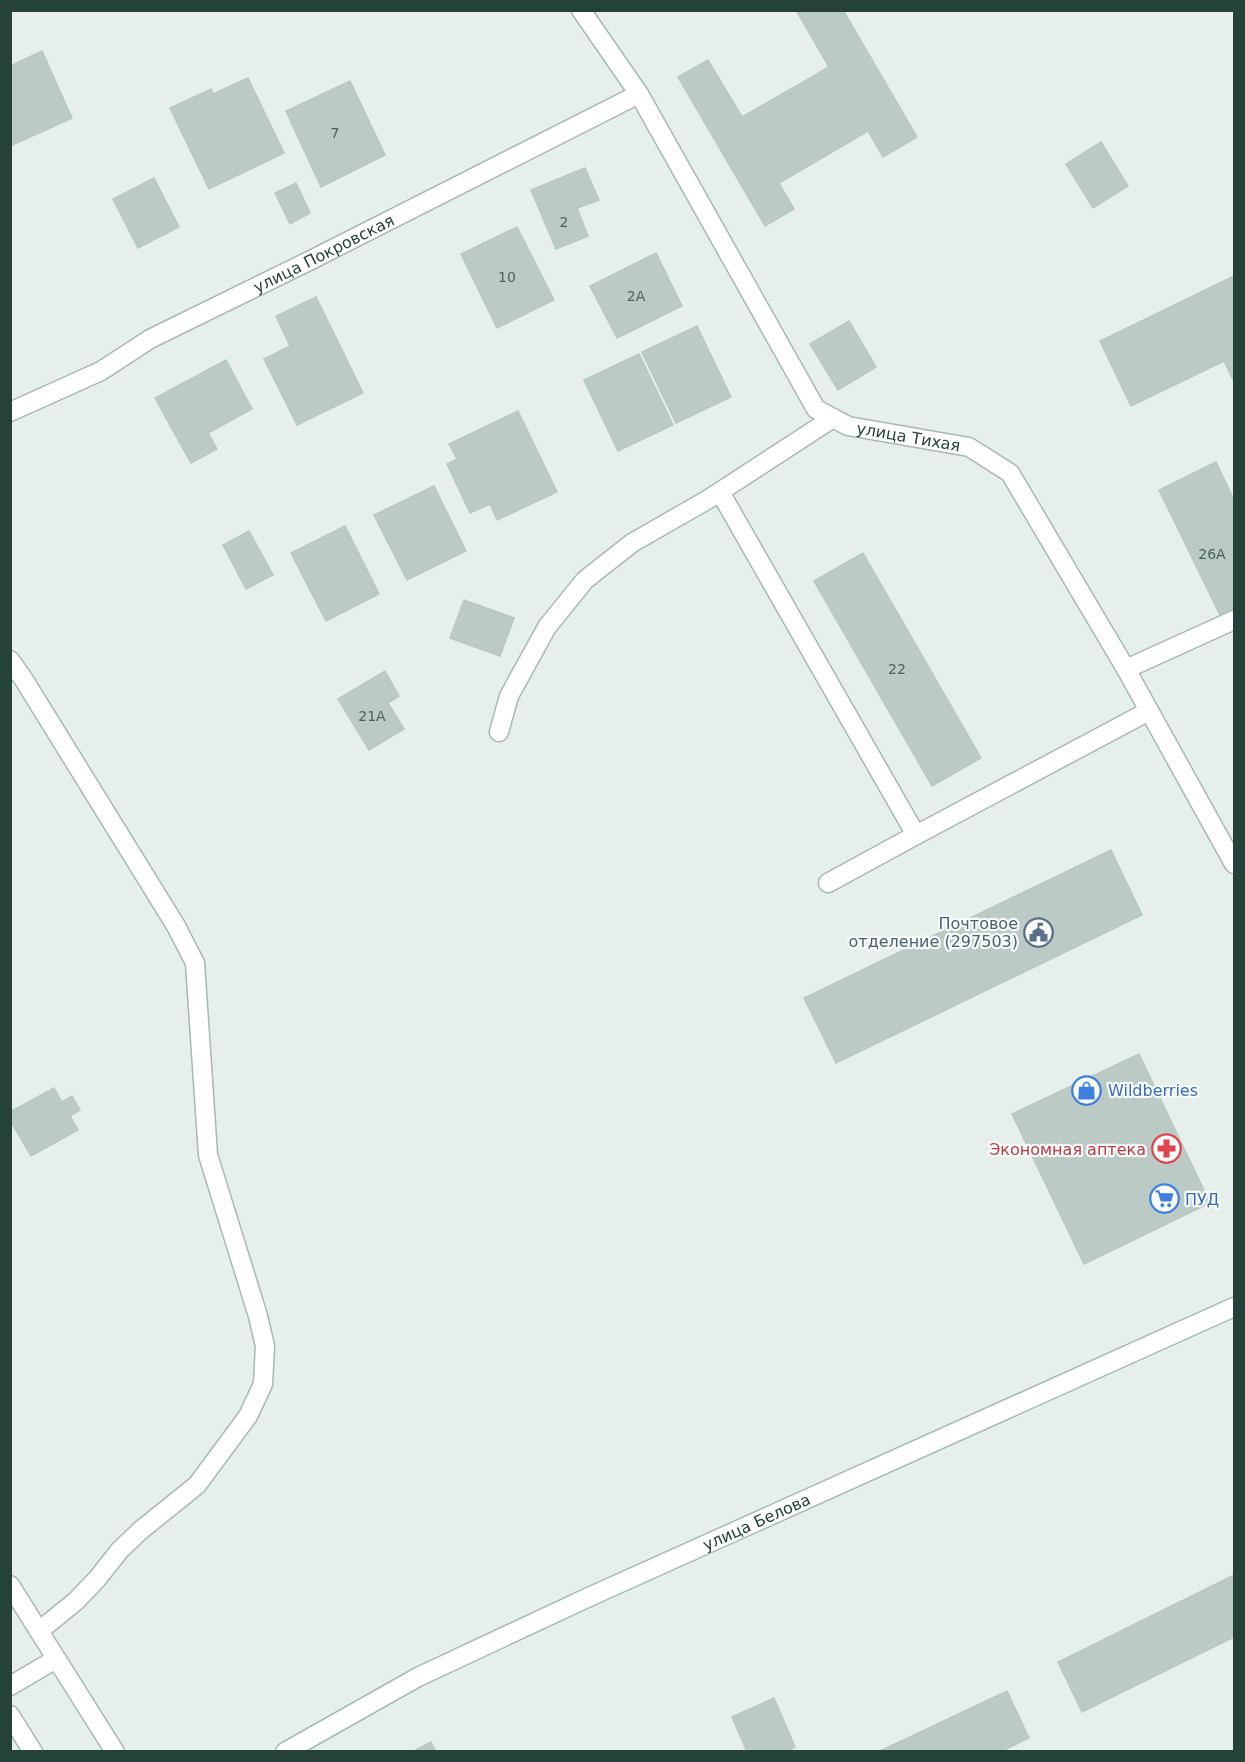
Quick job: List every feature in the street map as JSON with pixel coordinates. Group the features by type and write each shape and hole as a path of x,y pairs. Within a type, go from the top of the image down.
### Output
{"street":[{"name":"улица Тихая","path":"581,10 639,94 816,409 848,426 969,447 1010,473 1126,669 1234,864"},
{"name":"улица Покровская","path":"10,412 101,371 150,339 639,94"},
{"path":"499,732 509,696 547,627 585,580 632,543 720,492 833,418"},
{"path":"720,492 916,835"},
{"path":"1126,669 1234,620"},
{"path":"10,660 176,926 195,963 208,1155 258,1316 265,1346 262,1384 248,1416 196,1485 141,1530 120,1550 76,1601 39,1631"},
{"path":"828,884 1149,711"},
{"name":"улица Белова","path":"285,1752 418,1677 600,1592 1234,1307"},
{"path":"10,1585 115,1752"},
{"path":"10,1686 56,1659"},
{"path":"10,1715 33,1752"}],"building":[{"path":"796,10 843,10 917,137 883,157 868,131 779,183 794,209 765,226 678,77 708,60 742,117 829,67"},
{"path":"42,51 72,118 10,146 10,66"},
{"path":"248,78 284,153 209,189 170,108 211,89 213,94"},
{"path":"350,81 385,155 321,187 286,111"},
{"path":"1101,142 1128,186 1093,208 1066,164"},
{"path":"585,168 599,200 577,208 588,236 556,249 531,190"},
{"path":"154,178 179,227 138,248 113,199"},
{"path":"296,183 310,213 290,224 275,193"},
{"path":"517,227 554,300 497,328 461,254"},
{"path":"656,253 682,306 617,338 590,286"},
{"path":"1234,276 1234,382 1224,361 1131,406 1100,341"},
{"path":"316,297 363,393 297,425 264,359 290,346 276,316"},
{"path":"849,321 876,367 838,390 810,344"},
{"path":"697,326 731,397 676,423 642,352"},
{"path":"639,354 673,425 618,451 584,380"},
{"path":"226,360 252,409 208,433 217,449 191,463 155,398"},
{"path":"518,411 557,492 497,520 490,504 470,513 447,464 457,459 449,444"},
{"path":"1216,462 1234,500 1234,609 1220,615 1159,490"},
{"path":"434,486 466,551 407,580 374,515"},
{"path":"345,526 379,594 326,621 291,553"},
{"path":"249,531 273,575 246,589 223,545"},
{"path":"863,553 981,758 932,786 814,581"},
{"path":"464,600 514,618 500,656 450,638"},
{"path":"385,671 399,696 388,703 404,729 369,750 338,699"},
{"path":"1111,850 1142,915 836,1063 804,998"},
{"path":"1139,1054 1210,1203 1084,1264 1012,1114"},
{"path":"54,1088 62,1102 72,1096 80,1110 70,1116 78,1130 31,1156 10,1120 10,1112"},
{"path":"1234,1575 1234,1637 1082,1712 1058,1662"},
{"path":"1007,1691 1029,1738 1000,1752 878,1752"},
{"path":"774,1698 795,1747 786,1752 747,1752 732,1717"},
{"path":"431,1742 436,1752 412,1752"}],"place":[{"name":"Почтовое отделение (297503)","path":"1039,932"},
{"name":"Wildberries","path":"1087,1090"},
{"name":"Экономная аптека","path":"1167,1149"},
{"name":"ПУД","path":"1164,1199"}]}
